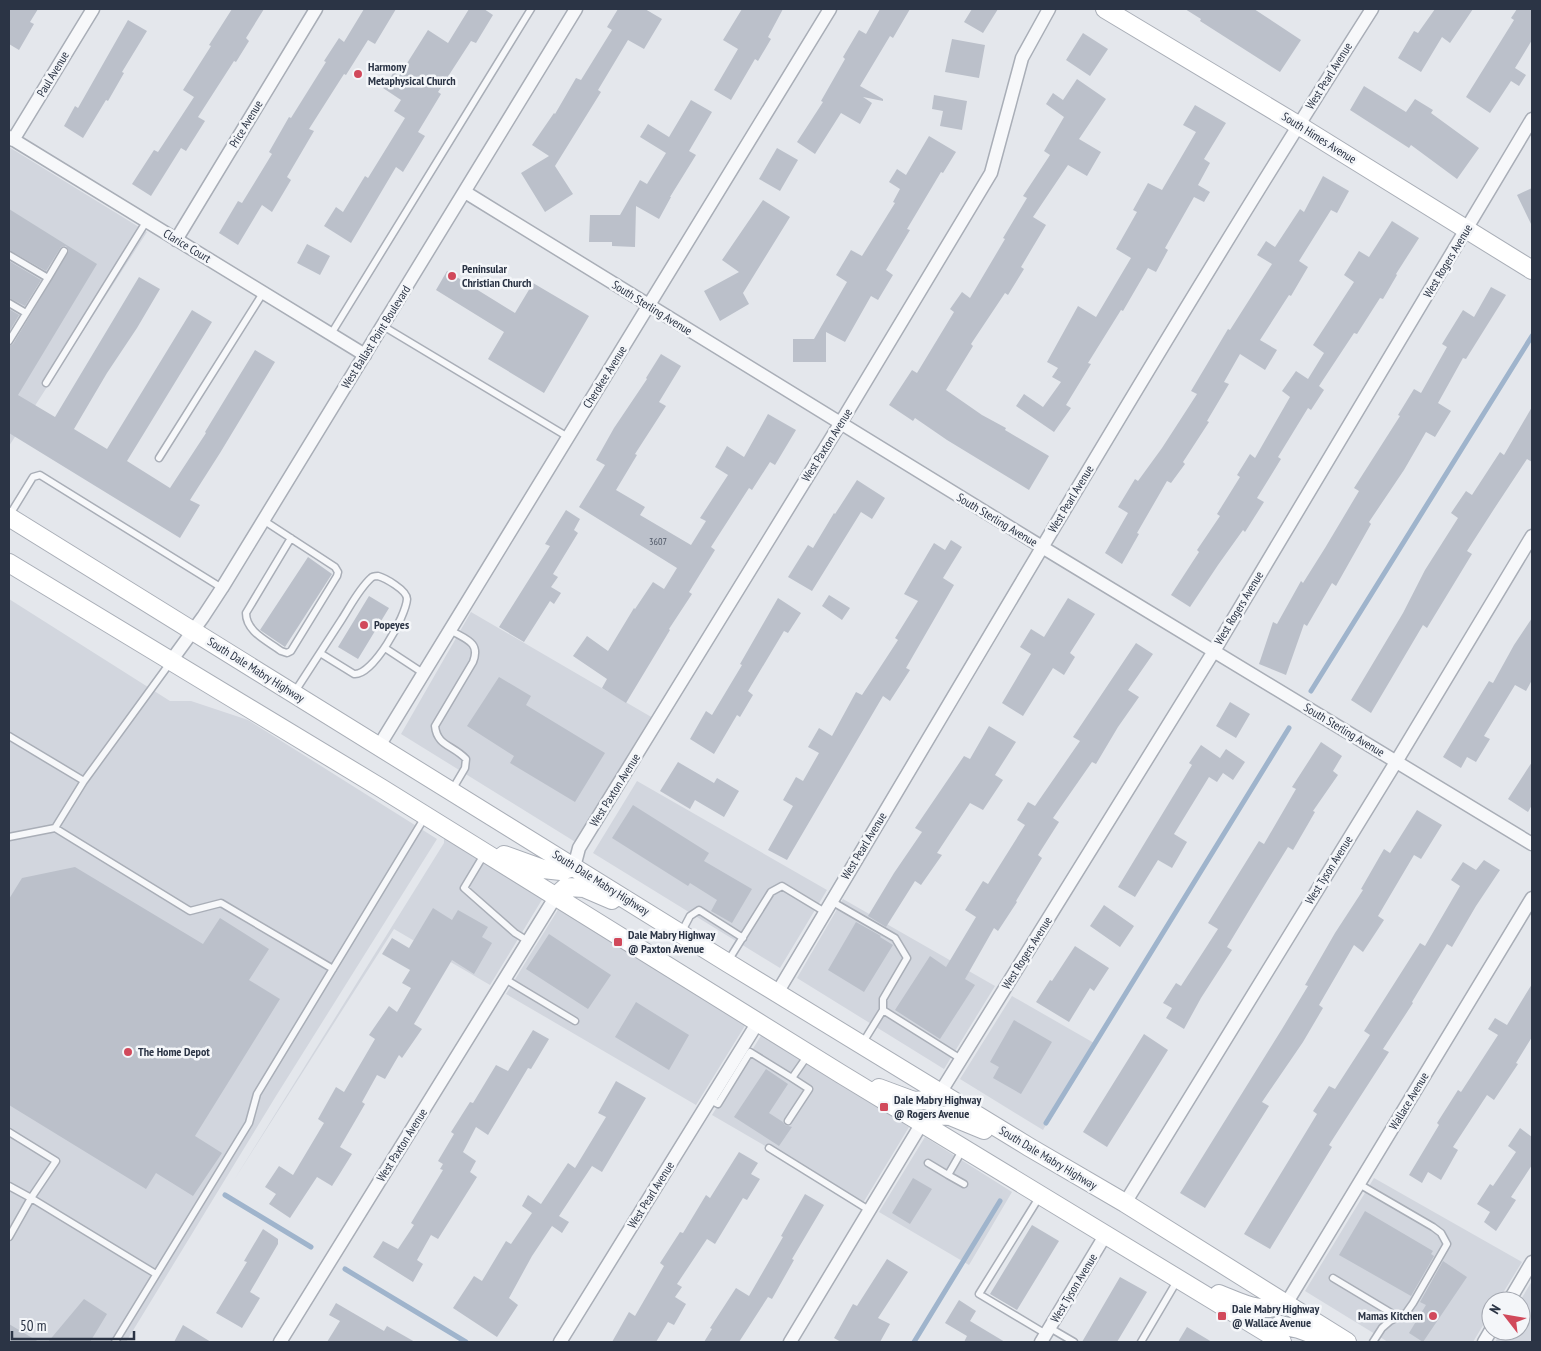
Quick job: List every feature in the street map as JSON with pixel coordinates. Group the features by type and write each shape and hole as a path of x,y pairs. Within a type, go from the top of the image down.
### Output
{"main road":[{"name":"South Himes Avenue","path":"1105,9 1298,125 1532,270"},
{"name":"South Dale Mabry Highway","path":"9,517 777,993 1125,1204 1347,1342"},
{"path":"9,563 426,816 808,1054 1106,1234 1270,1339 1280,1325 1299,1329 1334,1342"},
{"path":"479,849 543,869 561,871 574,866"},
{"path":"556,896 566,887 584,888 657,918"},
{"path":"841,1074 914,1101 925,1100 940,1093"},
{"path":"922,1123 934,1115 950,1116 1029,1147"},
{"path":"1179,1279 1255,1308 1273,1309 1286,1304"}],"street":[{"name":"Paul Avenue","path":"11,138 93,9"},
{"name":"Price Avenue","path":"176,240 316,9"},
{"name":"West Ballast Point Boulevard","path":"171,661 222,588 576,9"},
{"name":"Cherokee Avenue","path":"379,746 830,9"},
{"name":"West Paxton Avenue","path":"574,866 579,848 840,424 991,173 1022,58 1049,9"},
{"name":"West Pearl Avenue","path":"777,993 1042,547 1298,125 1372,9"},
{"name":"West Rogers Avenue","path":"940,1093 1214,651 1532,119"},
{"name":"Clarice Court","path":"11,138 365,355"},
{"name":"South Sterling Avenue","path":"465,192 840,424 1532,844"},
{"name":"West Tyson Avenue","path":"1125,1204 1532,536"},
{"name":"West Paxton Avenue","path":"280,1342 556,896"},
{"name":"Wallace Avenue","path":"1286,1304 1532,898"},
{"name":"West Pearl Avenue","path":"560,1342 758,1022"},
{"path":"790,1342 922,1123"},
{"name":"West Tyson Avenue","path":"1045,1335 1106,1234"},
{"path":"1515,1291 1532,1262"}],"lane":[{"path":"331,334 531,9"},
{"path":"46,383 146,222"},
{"path":"9,341 64,251"},
{"path":"9,255 48,278"},
{"path":"159,458 262,292"},
{"path":"9,303 26,314"},
{"path":"383,326 568,436"},
{"path":"9,517 33,477 40,475 222,588"},
{"path":"263,520 291,538 335,567 338,572 291,651 287,653 281,651 250,628 246,619 246,613 291,538"},
{"path":"294,693 358,594 372,577 375,576 398,586 405,593 407,599 402,615 385,648 373,663 359,674 354,674 320,653"},
{"path":"450,630 475,646 476,653 473,662 434,726 436,735 440,740 466,759 465,768 452,791"},
{"path":"385,648 423,673"},
{"path":"55,828 84,780 171,661"},
{"path":"9,736 84,780"},
{"path":"115,1342 249,1123 257,1094 426,816"},
{"path":"9,837 55,828 190,911 221,903 333,969"},
{"path":"479,849 464,888 515,933 528,941"},
{"path":"728,962 771,892 782,886 895,938 907,958 883,1000 883,1010 862,1045"},
{"path":"680,933 690,916 699,910 742,938"},
{"path":"505,979 576,1021"},
{"path":"883,1010 961,1059"},
{"path":"710,1100 718,1104 750,1052 809,1088 788,1121"},
{"path":"792,1078 808,1054"},
{"path":"9,1132 56,1161 31,1198 9,1237"},
{"path":"769,1148 869,1210"},
{"path":"948,1175 964,1148"},
{"path":"928,1163 964,1184"},
{"path":"1359,1184 1441,1232 1447,1244 1406,1313 1390,1321 1382,1328 1373,1342"},
{"path":"9,1186 156,1274"},
{"path":"1041,1195 979,1294 1045,1335 1074,1342"},
{"path":"1333,1278 1398,1318"},
{"path":"1140,1342 1179,1279"}],"shaded area":[{"path":"9,147 147,232 9,446"},
{"path":"9,599 170,701 191,701 248,720 437,839 276,1096 126,1342 9,1342"},
{"path":"471,612 653,718 577,843 401,734"},
{"path":"637,781 827,890 780,968 593,853"},
{"path":"444,837 543,898 490,985 394,929 234,1180 444,843"},
{"path":"843,899 995,986 944,1069 797,978"},
{"path":"559,908 746,1024 696,1105 506,994"},
{"path":"1012,996 1094,1043 1043,1130 960,1079"},
{"path":"762,1034 909,1127 863,1203 712,1115"},
{"path":"925,1137 1012,1192 969,1265 879,1212"},
{"path":"1374,1178 1522,1262 1504,1291 1481,1291 1481,1329 1473,1342 1388,1342 1305,1291"},
{"path":"1532,1281 1532,1342 1495,1342 1531,1341 1531,1291 1526,1291"}],"building":[{"path":"9,9 38,9 30,22 34,24 19,50 9,44"},
{"path":"232,9 264,9 246,38 249,41 198,117 205,121 186,151 181,148 151,196 132,184 154,150 158,152 194,97 183,90"},
{"path":"364,9 396,9 375,44 368,40 309,129 314,131 287,177 291,180 272,212 262,205 238,245 219,233 238,201 242,203 272,154 269,152 289,117 291,118 326,62 324,61 339,38 344,42"},
{"path":"469,9 484,9 493,15 476,43 471,41 438,92 441,94 418,132 425,136 403,172 396,167 351,243 324,226 336,207 343,212 365,176 368,178 405,118 394,111 401,100 383,88 394,72 399,76 428,30 448,43"},
{"path":"618,9 645,9 662,19 644,49 628,40 598,90 601,92 555,166 573,194 545,212 521,173 549,156 532,145 555,114 576,78 581,80 612,30 607,27"},
{"path":"742,9 783,9 768,37 771,39 758,61 755,59 731,100 714,90 738,49 723,40"},
{"path":"880,9 910,9 893,38 890,36 860,86 883,99 883,101 863,97 872,103 860,124 841,113 815,154 797,142 823,102 821,101 845,59 843,57 859,30 866,34"},
{"path":"972,9 998,9 983,33 964,22"},
{"path":"1185,9 1254,9 1301,40 1280,72 1200,21 1201,19"},
{"path":"1435,9 1473,9 1450,43 1442,37 1421,72 1398,58 1414,31 1418,33"},
{"path":"1517,9 1532,9 1532,40 1515,68 1526,75 1519,86 1511,81 1490,113 1466,97 1514,20 1511,18"},
{"path":"128,20 147,31 122,72 124,73 108,101 106,100 83,138 64,126 75,106 78,108"},
{"path":"1083,33 1108,49 1090,76 1066,60"},
{"path":"952,39 985,45 979,78 945,72"},
{"path":"1077,79 1106,99 1079,139 1101,152 1087,176 1068,165 1033,217 1046,225 1021,267 1024,269 1008,295 1005,293 971,344 973,346 946,390 982,415 1006,428 1005,430 1049,456 1029,490 947,440 915,418 913,421 889,405 912,370 917,373 954,312 950,309 962,292 970,298 1005,239 1003,238 1027,198 1023,196 1050,155 1044,151 1064,117 1046,104 1053,93 1063,100"},
{"path":"1364,86 1406,112 1415,99 1433,110 1431,113 1479,148 1457,179 1411,145 1409,148 1350,110"},
{"path":"934,95 967,101 962,130 940,126 943,111 932,109"},
{"path":"691,100 712,112 689,151 696,155 659,219 636,206 635,247 612,246 612,242 589,242 590,215 620,215 640,180 647,184 666,153 640,137 648,124 669,137"},
{"path":"1195,105 1226,123 1204,159 1210,163 1198,185 1210,192 1204,202 1194,197 1165,248 1168,250 1156,272 1148,268 1123,311 1121,310 1088,363 1091,364 1066,405 1071,408 1054,432 1016,406 1024,394 1043,407 1061,382 1052,377 1058,368 1047,362 1078,306 1096,317 1131,258 1116,249 1137,212 1133,210 1148,183 1162,190 1196,132 1183,125"},
{"path":"929,136 956,152 943,173 941,172 907,229 910,230 886,270 893,275 878,300 871,296 845,342 826,332 826,362 793,362 793,339 814,339 847,282 836,275 851,250 862,256 895,203 893,202 900,189 889,182 897,169 906,175"},
{"path":"777,148 798,160 780,191 759,179"},
{"path":"1323,176 1349,191 1337,213 1331,210 1299,261 1308,267 1291,296 1289,295 1260,340 1277,350 1265,370 1240,354 1224,382 1229,384 1207,421 1209,422 1183,462 1185,464 1171,483 1167,481 1137,533 1139,534 1122,564 1105,553 1128,513 1118,507 1135,479 1138,481 1162,448 1197,394 1191,391 1228,329 1230,330 1272,264 1257,255 1266,241 1275,247 1300,209 1304,212"},
{"path":"1532,188 1532,226 1517,195"},
{"path":"763,200 790,217 743,293 749,304 720,321 704,291 739,272 722,260"},
{"path":"9,209 97,264 18,395 55,417 139,277 160,289 74,429 107,449 192,310 212,322 127,461 170,488 206,433 255,350 275,362 190,500 200,505 180,538 9,433 9,346 13,344 69,251 66,246 61,247 46,271 9,250"},
{"path":"1392,221 1419,238 1396,274 1383,299 1380,298 1357,334 1354,333 1319,386 1324,390 1311,410 1308,408 1278,457 1281,459 1257,498 1264,502 1245,532 1243,530 1190,607 1171,595 1199,552 1197,550 1220,516 1217,514 1240,477 1237,475 1250,454 1255,458 1290,397 1282,391 1296,371 1308,379 1324,353 1313,345 1354,282 1344,275 1359,251 1369,257"},
{"path":"307,244 330,256 320,275 297,263"},
{"path":"9,261 41,280 25,306 9,298"},
{"path":"447,271 515,313 533,283 589,316 544,393 488,359 504,332 436,290"},
{"path":"1491,287 1506,295 1466,359 1463,358 1438,403 1451,411 1435,437 1426,432 1404,470 1369,522 1371,524 1336,586 1332,583 1307,626 1304,624 1286,675 1259,664 1273,622 1277,624 1301,581 1303,583 1325,548 1359,491 1354,488 1400,416 1398,415 1414,389 1421,393 1447,347 1442,344 1463,310 1474,317"},
{"path":"9,309 19,315 9,332"},
{"path":"661,354 681,366 659,402 666,406 635,454 637,455 616,490 645,507 640,515 691,545 706,521 700,518 728,475 715,467 727,446 744,457 768,414 796,430 775,465 770,462 752,490 749,488 711,547 715,550 689,592 692,594 669,629 626,703 602,688 607,679 573,656 587,636 608,651 634,608 653,582 664,589 677,568 579,507 605,465 596,460"},
{"path":"1532,407 1532,462 1527,459 1467,551 1472,554 1427,628 1423,625 1371,713 1351,700 1403,613 1425,570 1458,518 1451,513 1466,491 1472,495 1500,452 1504,455"},
{"path":"857,480 885,498 872,519 861,512 812,591 788,577 808,545 813,548"},
{"path":"566,510 580,519 574,530 578,533 553,574 558,577 551,587 561,593 554,604 550,601 524,642 499,627 550,546 545,544"},
{"path":"951,540 962,547 943,578 954,585 906,668 910,670 890,701 883,696 787,860 768,850 793,806 783,800 796,777 803,781 819,753 808,747 819,728 832,736 856,692 862,695 898,640 895,638 918,601 904,594 934,543 945,550"},
{"path":"308,557 332,574 285,647 260,630"},
{"path":"829,595 850,608 842,620 822,606"},
{"path":"369,596 389,608 358,659 338,647"},
{"path":"778,598 801,613 788,633 784,631 748,691 753,695 740,717 737,715 714,754 690,739 706,711 712,715 742,665 740,664"},
{"path":"1068,598 1095,614 1070,653 1075,657 1064,675 1053,668 1023,716 1002,703 1031,654 1020,647 1031,629 1044,637"},
{"path":"1532,618 1532,680 1526,691 1515,685 1484,736 1490,739 1476,762 1467,757 1461,768 1443,757 1489,681 1493,683 1514,645"},
{"path":"1136,643 1153,654 1128,690 1139,697 1096,764 1092,762 1053,818 1059,822 1038,855 1042,858 998,931 994,928 965,979 975,985 940,1039 895,1010 930,956 946,967 976,917 965,910 983,881 988,884 1025,825 1017,820 1028,802 1035,806 1080,741 1073,737"},
{"path":"499,677 531,696 526,705 605,753 575,802 510,763 514,756 467,726"},
{"path":"1230,702 1250,714 1236,738 1216,726"},
{"path":"989,726 1016,742 995,775 1003,780 983,810 970,803 937,853 942,855 921,885 915,881 886,927 868,916 922,832 915,828 964,756 970,759"},
{"path":"1321,742 1342,756 1333,771 1338,775 1313,811 1315,812 1293,850 1288,847 1253,904 1227,947 1232,950 1201,998 1184,1029 1166,1018 1172,1008 1163,1003 1176,983 1181,986 1218,929 1208,923 1259,841 1264,844 1296,789 1292,787"},
{"path":"1201,745 1220,758 1226,749 1245,762 1233,780 1223,773 1217,782 1209,777 1174,834 1187,842 1172,868 1158,860 1135,897 1118,887 1192,765 1189,763"},
{"path":"678,762 714,783 717,778 739,791 724,817 695,800 690,809 660,791"},
{"path":"1532,762 1532,805 1528,812 1508,799"},
{"path":"633,805 709,853 704,861 752,889 732,923 711,911 717,900 690,883 688,886 612,838"},
{"path":"1417,810 1442,825 1421,859 1414,855 1378,916 1384,920 1363,952 1354,945 1319,1005 1323,1008 1303,1042 1262,1102 1269,1106 1205,1208 1180,1193 1308,986 1305,985 1363,890 1361,889 1384,849 1390,853"},
{"path":"1484,860 1500,870 1452,947 1447,944 1413,1003 1383,1049 1389,1052 1329,1145 1332,1147 1270,1249 1244,1234 1317,1114 1313,1111 1329,1086 1335,1089 1370,1035 1364,1031 1420,943 1425,946 1460,886 1451,880 1463,862 1476,870"},
{"name":"The Home Depot","path":"75,867 203,944 220,918 269,949 249,980 280,999 195,1136 222,1153 193,1196 156,1173 146,1189 9,1105 9,899 22,878"},
{"path":"1104,905 1134,926 1120,947 1090,926"},
{"path":"433,908 452,920 458,910 488,927 482,937 492,943 474,974 452,960 414,1024 422,1029 402,1058 399,1055 385,1079 377,1075 362,1102 365,1104 340,1147 352,1154 339,1175 332,1186 317,1177 290,1218 269,1204 276,1194 265,1187 279,1166 293,1175 324,1123 318,1119 336,1087 344,1092 375,1039 369,1035 389,1006 397,1012 411,988 402,983 410,970 382,954 392,938 409,948"},
{"path":"856,922 893,945 864,992 828,970"},
{"path":"549,934 611,975 588,1009 526,969"},
{"path":"1075,946 1109,968 1094,991 1090,988 1069,1022 1036,1002"},
{"path":"1532,984 1532,1037 1516,1063 1518,1064 1494,1100 1487,1095 1453,1147 1458,1150 1441,1180 1428,1172 1422,1183 1409,1175 1439,1125 1437,1123 1458,1090 1461,1092 1498,1035 1488,1029 1495,1018 1507,1025"},
{"path":"636,1002 689,1035 669,1070 615,1037"},
{"path":"1014,1020 1052,1042 1021,1094 993,1078 999,1067 990,1062"},
{"path":"533,1030 549,1039 531,1069 528,1068 488,1135 476,1127 463,1152 476,1161 470,1172 477,1177 438,1239 431,1235 417,1260 423,1264 413,1282 373,1257 383,1241 398,1249 414,1225 411,1223 443,1170 440,1169 443,1164 438,1161 454,1134 451,1132 470,1102 473,1103 496,1065 508,1071"},
{"path":"1144,1034 1168,1050 1107,1147 1083,1132"},
{"path":"766,1069 788,1084 769,1113 785,1125 792,1127 779,1146 734,1117"},
{"path":"616,1081 646,1098 602,1172 592,1166 559,1216 569,1222 562,1233 552,1226 532,1256 509,1298 518,1305 497,1337 453,1308 474,1276 482,1281 506,1241 511,1244 532,1213 522,1206 528,1195 541,1204 568,1163 575,1168 606,1117 598,1113"},
{"path":"1520,1128 1532,1137 1532,1165 1511,1197 1516,1200 1496,1231 1484,1222 1490,1212 1477,1204 1490,1184 1493,1186 1516,1152 1508,1146"},
{"path":"739,1152 758,1163 751,1174 760,1179 747,1200 743,1198 715,1244 707,1239 677,1284 682,1287 675,1297 686,1304 674,1325 668,1322 656,1342 612,1342 629,1312 635,1316 664,1266 660,1263 680,1232 683,1233 706,1195 710,1198"},
{"path":"913,1178 932,1189 910,1224 892,1213"},
{"path":"805,1194 824,1205 792,1259 794,1260 772,1299 768,1297 739,1342 704,1342 712,1329 710,1328 736,1288 749,1296"},
{"path":"1365,1211 1433,1251 1431,1254 1434,1256 1411,1296 1339,1255"},
{"path":"1032,1225 1059,1241 1017,1310 990,1294"},
{"path":"263,1229 278,1239 278,1244 250,1292 260,1298 242,1328 216,1313 247,1262 244,1261"},
{"path":"887,1259 908,1272 878,1318 890,1324 880,1342 841,1342 834,1338 853,1304 857,1306"},
{"path":"1443,1261 1467,1277 1423,1342 1409,1333 1426,1305 1420,1302"},
{"path":"1120,1277 1147,1292 1117,1342 1082,1342"},
{"path":"84,1299 107,1314 90,1342 48,1342"},
{"path":"959,1300 976,1311 970,1321 1005,1342 964,1342 967,1336 945,1323"},
{"path":"336,1303 384,1331 387,1326 415,1342 327,1342 340,1321 329,1315"},
{"path":"9,1324 39,1342 9,1342"},
{"path":"183,1325 211,1342 174,1342"},
{"path":"1187,1327 1212,1342 1178,1342"}],"waterway":[{"path":"1311,691 1532,336"},
{"path":"1046,1123 1289,728"},
{"path":"225,1195 311,1247"},
{"path":"914,1342 1000,1201"},
{"path":"345,1269 466,1342"}],"place":[{"name":"Harmony Metaphysical Church","path":"358,74"},
{"name":"Peninsular Christian Church","path":"452,276"},
{"name":"Popeyes","path":"364,625"},
{"name":"Dale Mabry Highway @ Paxton Avenue","path":"618,942"},
{"name":"The Home Depot","path":"128,1052"},
{"name":"Dale Mabry Highway @ Rogers Avenue","path":"884,1107"},
{"name":"Dale Mabry Highway @ Wallace Avenue","path":"1222,1316"},
{"name":"Mamas Kitchen","path":"1433,1316"}]}
